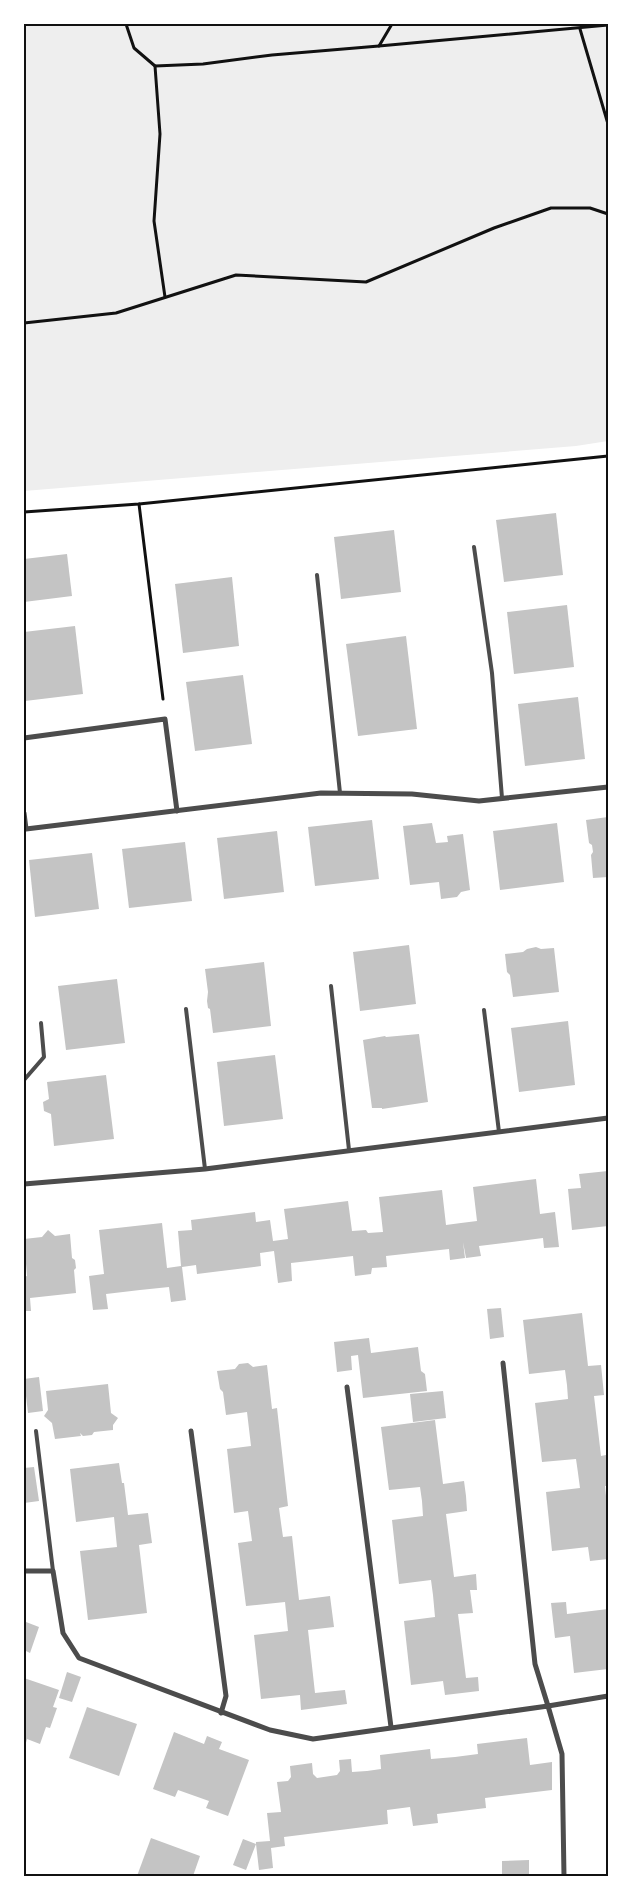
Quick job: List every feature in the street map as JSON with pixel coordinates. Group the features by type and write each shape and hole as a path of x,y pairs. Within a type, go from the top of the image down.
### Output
{"street":[{"path":"24,738 165,719 177,811"},
{"path":"24,812 26,829 321,792 412,794 479,801 608,787"},
{"path":"24,1184 205,1169 608,1118"},
{"path":"503,1363 535,1664 562,1754 564,1876"},
{"path":"347,1387 390,1727"},
{"path":"191,1432 226,1696 222,1712"},
{"path":"24,1571 52,1571 63,1633 79,1658 270,1730 313,1740 608,1696"}],"lane":[{"path":"474,547 492,673 502,798"},
{"path":"317,575 340,793"},
{"path":"331,986 350,1150"},
{"path":"186,1009 205,1169"},
{"path":"484,1010 499,1132"},
{"path":"24,1080 44,1057 41,1023"},
{"path":"36,1431 52,1571"}],"path":[{"path":"126,24 134,48 154,66 160,134 154,221 165,297"},
{"path":"379,46 392,24"},
{"path":"154,66 203,64 272,55 608,25"},
{"path":"580,29 608,124"},
{"path":"24,322 116,312 236,276 366,282 494,228 551,208 590,208 608,214"},
{"path":"24,512 139,504 608,456"},
{"path":"139,504 165,719"}],"shaded area":[{"path":"24,24 608,24 608,441 576,446 24,491"}],"building":[{"path":"556,513 563,575 504,582 496,520"},
{"path":"394,530 401,592 341,599 334,537"},
{"path":"67,554 72,596 24,602 24,559"},
{"path":"232,577 239,646 183,653 175,584"},
{"path":"567,605 574,667 514,674 507,612"},
{"path":"75,626 83,694 25,701 24,632"},
{"path":"406,636 417,729 358,736 346,644"},
{"path":"243,675 252,744 195,751 186,682"},
{"path":"578,697 585,759 525,766 518,704"},
{"path":"608,817 608,877 593,878 591,855 593,852 592,845 589,843 586,820"},
{"path":"372,820 379,879 315,886 308,827"},
{"path":"432,823 436,843 448,842 447,836 463,834 470,890 461,892 457,897 441,899 439,882 410,885 403,826"},
{"path":"557,823 564,882 500,890 493,831"},
{"path":"277,831 284,892 224,899 217,838"},
{"path":"185,842 192,901 129,908 122,849"},
{"path":"92,853 99,909 35,917 29,860"},
{"path":"409,945 416,1004 360,1011 353,952"},
{"path":"536,947 541,949 554,948 559,992 513,997 505,954 523,952"},
{"path":"264,962 271,1026 213,1033 207,1001 208,992 205,969"},
{"path":"117,979 125,1043 66,1050 58,986"},
{"path":"568,1021 575,1085 519,1092 511,1028"},
{"path":"419,1034 428,1102 382,1109 372,1108 363,1040 385,1036"},
{"path":"275,1055 283,1119 224,1126 217,1062"},
{"path":"106,1075 114,1139 54,1146 51,1114 44,1111 43,1102 49,1099 47,1082"},
{"path":"608,1171 608,1226 572,1230 568,1189 581,1188 579,1174"},
{"path":"536,1179 540,1214 555,1212 559,1247 544,1248 543,1238 479,1246 481,1256 466,1258 463,1242 465,1258 450,1260 449,1249 386,1256 387,1267 372,1268 371,1274 355,1276 353,1256 291,1263 292,1281 278,1283 274,1251 260,1253 261,1266 197,1274 196,1265 182,1267 186,1300 171,1302 169,1287 140,1290 106,1294 108,1309 93,1310 89,1276 104,1274 99,1230 162,1223 167,1268 181,1266 178,1231 192,1230 191,1220 255,1212 256,1222 270,1220 273,1241 288,1239 284,1209 348,1201 352,1231 383,1232 379,1197 442,1190 446,1225 477,1221 473,1187"},
{"path":"48,1230 55,1236 70,1234 72,1258 75,1260 76,1268 74,1270 76,1293 30,1298 31,1311 24,1311 24,1277 27,1276 24,1239 42,1237"},
{"path":"501,1308 504,1337 490,1339 487,1309"},
{"path":"582,1313 588,1366 601,1365 604,1395 594,1396 601,1456 606,1455 608,1470 608,1486 605,1486 608,1516 608,1559 590,1561 588,1547 552,1551 546,1492 580,1488 576,1459 542,1462 535,1403 568,1399 565,1370 529,1374 523,1320"},
{"path":"369,1338 371,1353 418,1347 421,1371 425,1374 427,1391 363,1398 358,1355 351,1356 352,1370 337,1372 334,1342"},
{"path":"248,1363 253,1367 267,1365 272,1409 277,1408 288,1506 279,1508 283,1537 292,1536 299,1600 330,1596 334,1627 308,1630 315,1693 345,1690 347,1704 301,1710 300,1695 261,1699 254,1635 288,1631 285,1602 246,1606 238,1543 252,1541 248,1511 234,1513 227,1449 251,1446 247,1412 226,1415 223,1392 220,1389 217,1371 235,1369 239,1364"},
{"path":"39,1377 43,1411 28,1413 24,1379"},
{"path":"108,1384 111,1413 118,1418 113,1425 113,1430 94,1432 92,1435 83,1436 80,1433 81,1436 55,1439 52,1423 44,1416 48,1410 46,1391"},
{"path":"443,1391 446,1418 413,1422 410,1394"},
{"path":"435,1420 443,1484 464,1481 466,1496 467,1511 446,1514 454,1577 476,1574 477,1590 470,1590 473,1613 458,1614 466,1678 478,1677 479,1691 445,1695 443,1681 411,1685 404,1621 435,1617 433,1595 431,1580 399,1584 392,1520 423,1516 422,1501 420,1487 389,1490 381,1427"},
{"path":"119,1463 122,1483 124,1483 128,1515 148,1513 152,1543 139,1545 147,1613 88,1620 80,1551 117,1547 114,1517 76,1522 70,1469"},
{"path":"34,1467 39,1501 24,1503 24,1468"},
{"path":"566,1602 567,1614 608,1609 608,1669 574,1673 570,1636 555,1638 551,1603"},
{"path":"26,1622 39,1627 30,1653 24,1650 24,1627"},
{"path":"67,1672 81,1677 72,1702 59,1698"},
{"path":"24,1678 59,1690 53,1707 57,1708 50,1728 46,1727 40,1744 27,1739 24,1750"},
{"path":"87,1707 137,1724 119,1776 69,1758"},
{"path":"174,1732 204,1744 207,1736 222,1742 219,1749 249,1760 228,1816 206,1808 209,1801 178,1790 175,1797 153,1789"},
{"path":"527,1738 530,1765 552,1762 552,1790 485,1798 486,1808 437,1814 438,1823 413,1826 410,1807 387,1810 388,1824 284,1837 285,1846 271,1848 273,1868 259,1870 256,1842 270,1841 267,1813 281,1812 277,1782 288,1781 291,1777 290,1766 312,1763 313,1774 317,1778 337,1775 340,1771 339,1760 351,1759 352,1772 367,1771 381,1769 380,1755 430,1749 431,1759 455,1757 478,1754 477,1744"},
{"path":"151,1838 200,1856 193,1876 137,1876"},
{"path":"243,1839 256,1844 246,1870 233,1865"},
{"path":"529,1860 529,1876 502,1876 502,1861"}]}
